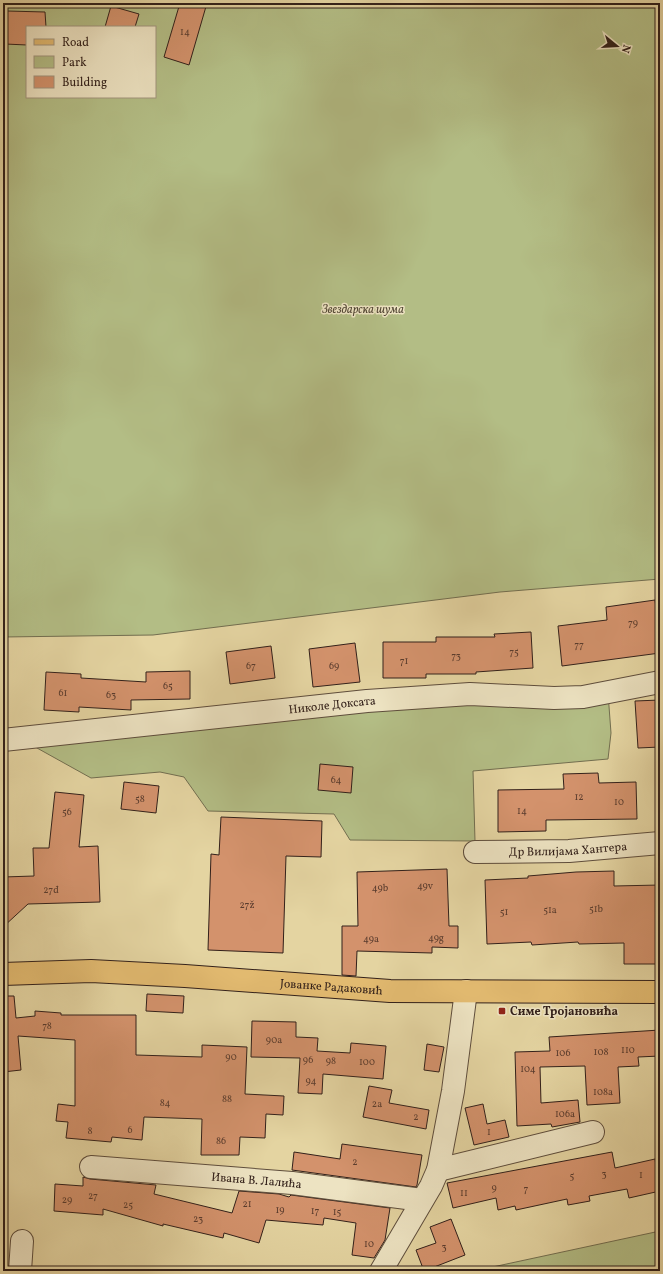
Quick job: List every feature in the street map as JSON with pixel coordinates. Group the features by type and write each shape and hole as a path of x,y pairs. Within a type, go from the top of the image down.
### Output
{"main road":[{"name":"Јованке Радаковић","path":"3,974 90,971 185,976 390,991 660,992"}],"street":[{"name":"Николе Доксата","path":"3,740 367,701 470,694 554,698 583,697 660,682"},
{"name":"Др Вилијама Хантера","path":"476,852 569,850 660,843"},
{"path":"381,1271 438,1170 453,1091 466,991"},
{"path":"438,1170 593,1132"},
{"name":"Ивана В. Лалића","path":"91,1167 292,1183 422,1200"},
{"path":"20,1271 22,1241"}],"green space":[{"name":"Звездарска шума","path":"3,3 660,3 660,579 500,592 153,635 3,637"},
{"path":"608,693 611,733 608,759 473,771 475,841 350,840 334,814 208,811 184,777 160,772 91,778 19,738"},
{"path":"660,1231 660,1271 474,1271"}],"building":[{"path":"180,3 207,3 189,65 164,57"},
{"path":"111,6 139,14 135,26 105,26"},
{"path":"7,11 45,12 46,26 26,26 26,45 5,44"},
{"path":"655,600 660,638 660,653 562,666 558,626 607,620 606,607"},
{"path":"531,632 533,668 476,672 476,674 426,674 426,678 383,678 383,642 436,642 436,637 495,637 494,634"},
{"path":"355,643 360,682 313,687 309,649"},
{"path":"271,646 275,678 230,684 226,652"},
{"path":"190,671 190,699 131,700 131,710 79,707 79,712 44,710 46,672 81,674 81,678 146,682 146,672"},
{"path":"660,700 660,747 638,748 635,701"},
{"path":"320,764 353,767 351,793 318,790"},
{"path":"598,773 599,783 636,782 637,819 546,820 546,831 498,832 498,790 564,789 563,774"},
{"path":"124,782 159,786 156,813 121,809"},
{"path":"55,792 84,795 79,847 98,846 100,902 28,904 3,927 3,877 34,876 33,848 49,848"},
{"path":"221,817 322,821 321,857 286,856 283,953 208,950 211,854 219,855"},
{"path":"447,869 449,926 458,926 458,948 432,947 432,953 357,951 356,976 342,975 342,926 358,926 357,872"},
{"path":"614,871 614,886 660,885 660,964 624,964 624,943 579,944 578,942 532,945 531,942 487,944 485,880 528,878 528,876 576,872"},
{"path":"147,994 184,996 183,1013 146,1011"},
{"path":"3,996 14,996 16,1018 35,1016 35,1011 61,1013 61,1015 136,1015 136,1055 202,1057 202,1045 247,1047 245,1094 284,1096 283,1115 266,1114 265,1138 240,1137 239,1155 201,1155 202,1119 144,1117 142,1140 112,1137 111,1142 66,1138 68,1122 56,1121 58,1104 75,1106 75,1040 18,1036 21,1070 3,1072"},
{"path":"252,1021 296,1022 296,1037 318,1038 317,1051 350,1053 351,1043 386,1046 383,1079 323,1074 322,1094 298,1093 300,1058 251,1057"},
{"path":"660,1030 660,1056 638,1057 639,1066 618,1067 620,1103 587,1105 585,1066 540,1067 541,1103 578,1100 580,1122 552,1127 551,1124 517,1126 515,1052 550,1051 549,1037"},
{"path":"427,1044 444,1047 439,1072 424,1070"},
{"path":"369,1086 392,1090 389,1103 429,1110 426,1129 363,1117"},
{"path":"483,1104 487,1124 505,1120 509,1137 474,1145 465,1108"},
{"path":"342,1144 422,1155 416,1187 292,1170 294,1152 340,1159"},
{"path":"612,1152 615,1168 655,1159 660,1191 629,1198 627,1189 589,1196 590,1201 568,1205 567,1199 516,1210 515,1206 498,1210 496,1198 453,1208 447,1183"},
{"path":"83,1177 90,1179 156,1185 154,1194 232,1213 239,1191 279,1194 289,1197 291,1195 390,1208 385,1240 374,1258 352,1255 356,1223 324,1218 323,1225 266,1220 259,1243 224,1233 223,1238 163,1224 163,1226 103,1209 103,1215 54,1211 55,1184 83,1186"},
{"path":"451,1219 465,1255 424,1271 416,1250 436,1243 430,1227"}],"place":[{"name":"Симе Тројановића","path":"502,1011"}]}
